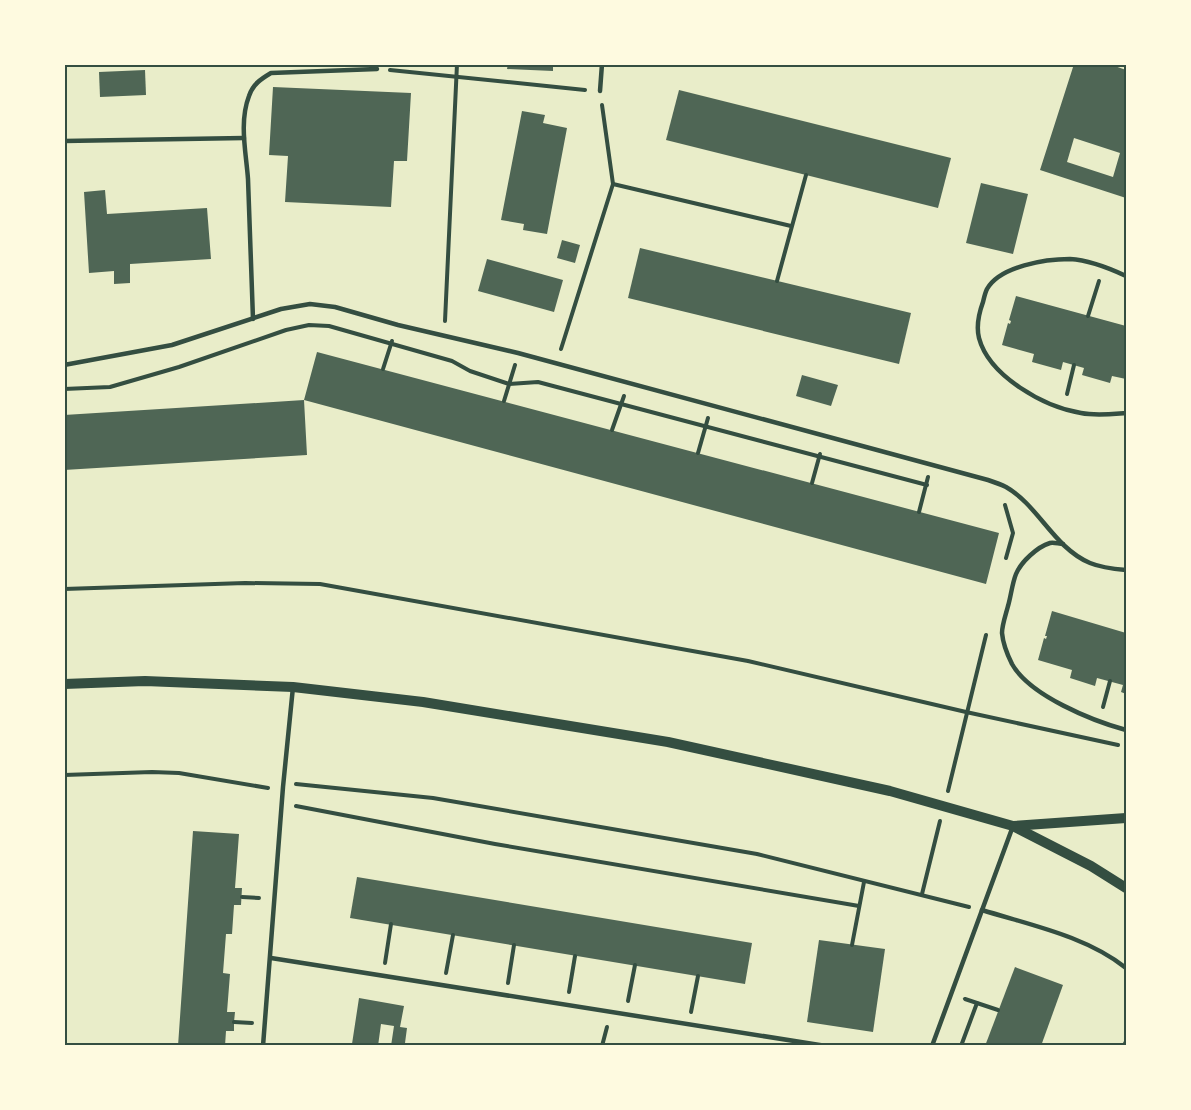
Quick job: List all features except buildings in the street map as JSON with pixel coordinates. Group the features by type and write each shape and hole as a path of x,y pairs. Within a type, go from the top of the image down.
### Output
{"street":[{"path":"64,684 145,681 293,687 423,702 668,742 890,791 1013,826 1091,866 1126,888"},
{"path":"1013,826 1126,818"}],"lane":[{"path":"600,91 602,64"},
{"path":"253,318 248,178 244,138 245,108 250,93 257,82 271,73 377,69"},
{"path":"64,141 244,138"},
{"path":"1126,276 1103,266 1071,259 1011,268 988,288 979,312 979,336 985,354 1004,375 1027,392 1063,408 1081,413 1126,413"},
{"path":"64,365 172,345 281,309 310,304 335,307 398,325 518,353 998,484 1007,488 1026,504 1063,544 1087,562 1108,569 1126,570"},
{"path":"1063,544 1051,543 1039,548 1024,562 1017,573 1002,631 1006,650 1013,666 1049,697 1089,718 1126,730"},
{"path":"263,1046 293,687"},
{"path":"932,1046 1013,826"},
{"path":"982,910 1090,945 1126,968"},
{"path":"271,958 826,1046"}],"path":[{"path":"444,334 457,64"},
{"path":"377,69 600,91 613,184 556,364"},
{"path":"777,281 806,175"},
{"path":"613,184 791,226"},
{"path":"1089,316 1103,266"},
{"path":"64,389 110,387 179,367 286,330 309,325 329,326 392,342 452,361 470,371 509,384 538,382 927,485"},
{"path":"383,369 398,325"},
{"path":"504,401 518,353"},
{"path":"1063,408 1074,365"},
{"path":"612,430 627,383"},
{"path":"698,453 711,406"},
{"path":"812,483 825,436"},
{"path":"919,512 930,464"},
{"path":"998,484 1013,533 1004,567"},
{"path":"64,589 245,583 320,584 748,661 1112,745 1126,745"},
{"path":"922,894 986,634"},
{"path":"1107,692 1110,681"},
{"path":"64,775 179,773 272,789 297,784 433,798 757,854 982,910"},
{"path":"282,804 495,844 859,906"},
{"path":"852,945 864,882"},
{"path":"383,976 391,924"},
{"path":"444,986 453,935"},
{"path":"506,995 514,945"},
{"path":"567,1005 575,956"},
{"path":"626,1014 635,965"},
{"path":"689,1024 698,976"},
{"path":"951,994 998,1010"},
{"path":"961,1046 977,1003"}]}
